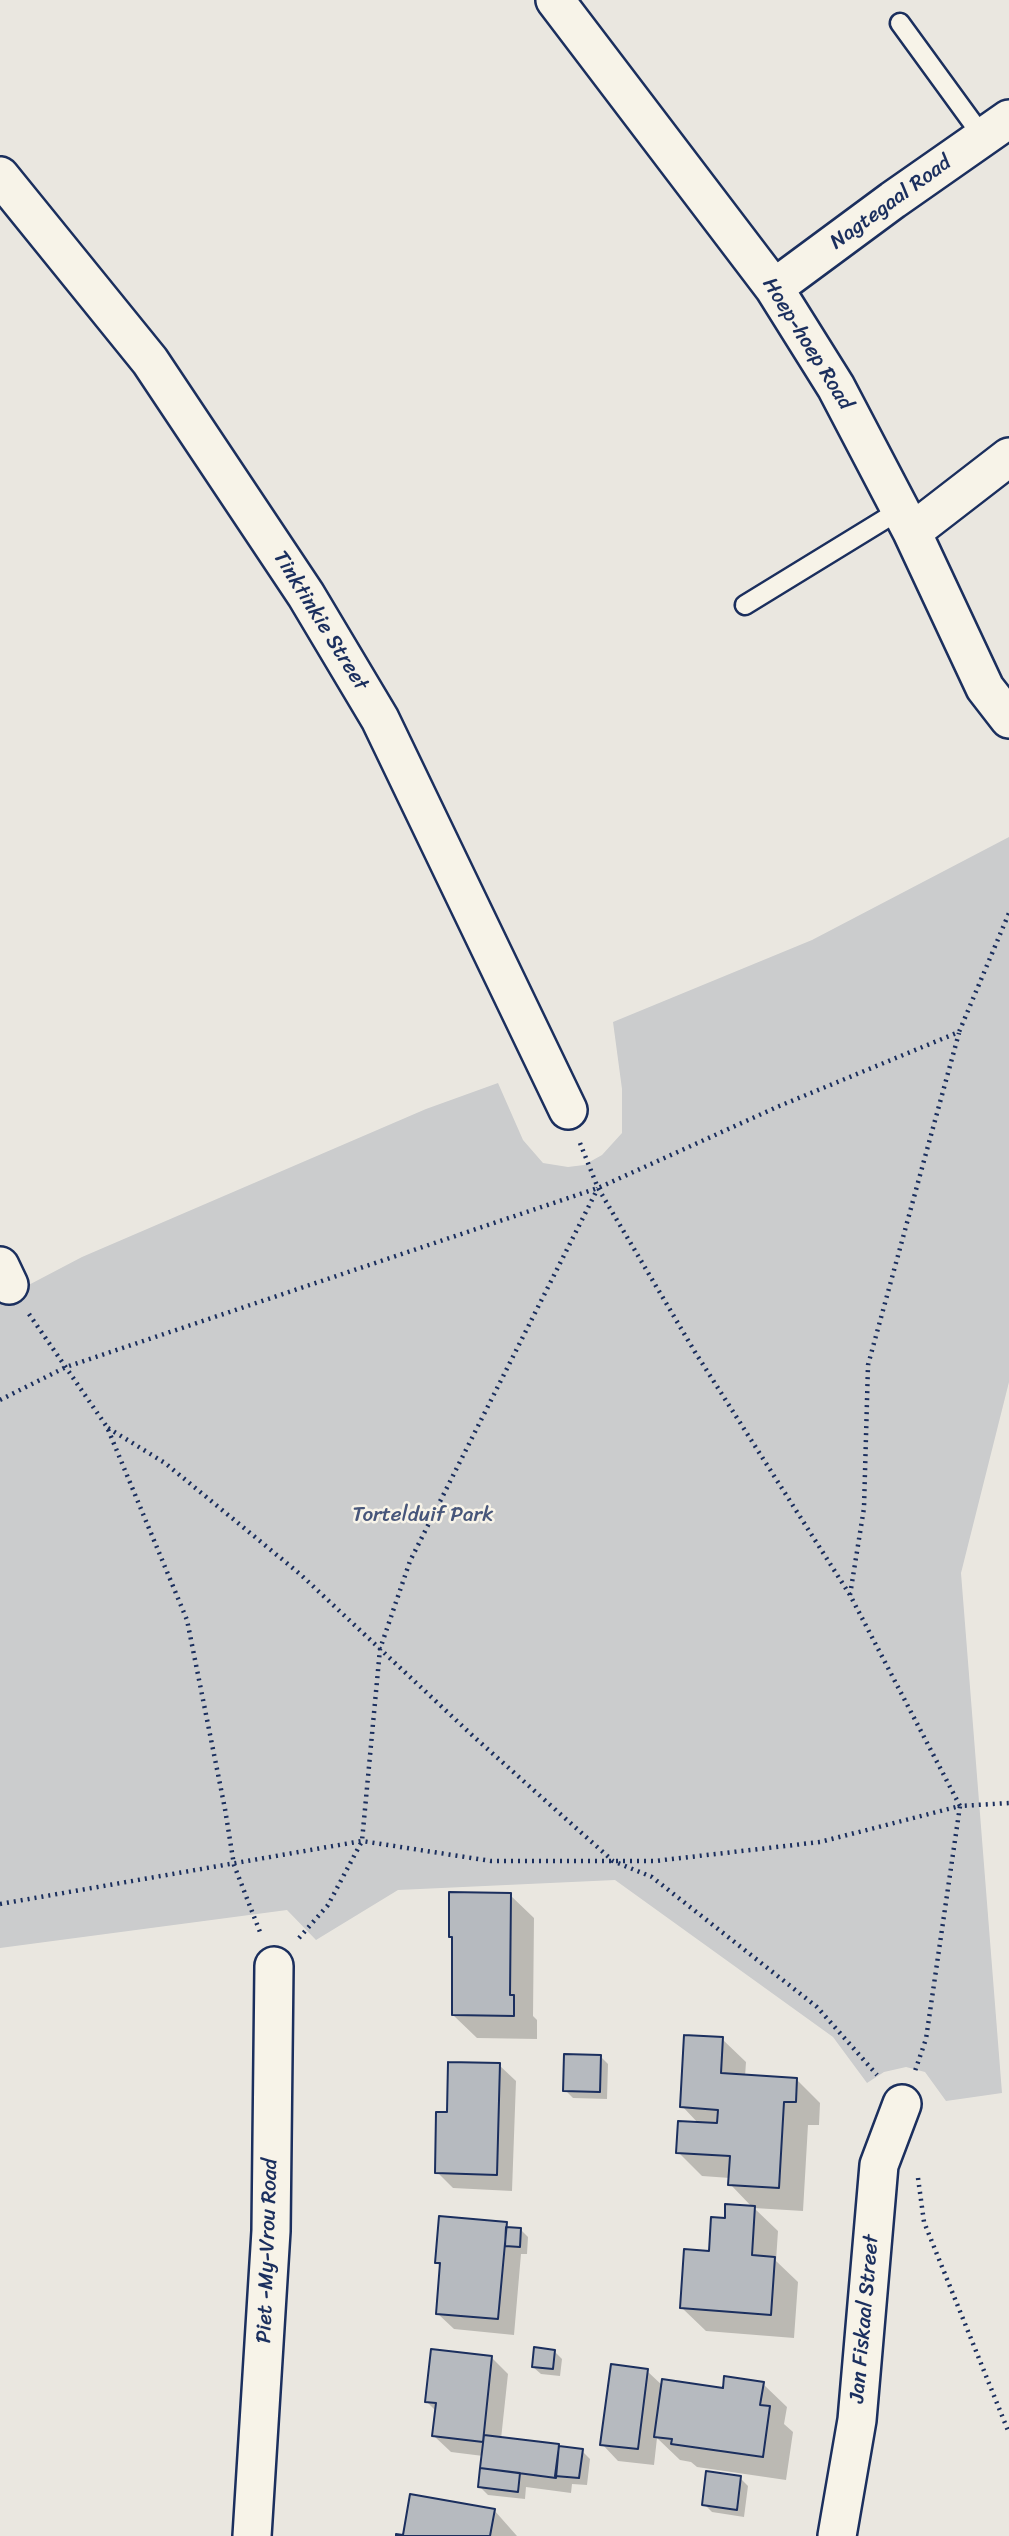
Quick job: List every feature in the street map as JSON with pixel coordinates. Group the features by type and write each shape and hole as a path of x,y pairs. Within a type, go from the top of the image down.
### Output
{"street":[{"name":"Hoep-hoep Road","path":"555,0 774,288 836,387 906,521 985,688 1009,719"},
{"name":"Nagtegaal Road","path":"774,288 996,128"},
{"name":"Tinktinkie Street","path":"0,176 150,361 313,606 380,719 568,1110"},
{"path":"906,521 1009,457"},
{"name":"Piet -My-Vrou Road","path":"252,2536 271,2231 274,1966"},
{"name":"Jan Fiskaal Street","path":"837,2536 857,2420 879,2165 902,2104"}],"lane":[{"path":"900,23 996,128"},
{"path":"745,605 906,521"}],"path":[{"path":"850,1595 864,1508 868,1365 959,1032 1009,913"},
{"path":"0,1400 66,1367 598,1188 777,1107 959,1032"},
{"path":"107,1427 165,1464 300,1574 473,1736 613,1861 652,1877 817,2007 902,2104 926,2039 960,1806 850,1595 695,1352 598,1188 568,1110"},
{"path":"5,1275 107,1427 187,1620 234,1865 274,1966 328,1905 362,1841 380,1649 410,1561 598,1188"},
{"path":"0,1904 362,1841 491,1861 655,1861 820,1842 960,1806 1009,1803"},
{"path":"918,2176 925,2222 1009,2433"}],"green space":[{"name":"Tortelduif Park","path":"1009,837 1009,1382 961,1573 1002,2093 946,2101 925,2072 906,2067 884,2072 867,2083 833,2037 615,1880 398,1890 316,1940 287,1910 0,1948 0,1300 82,1257 426,1109 498,1083 523,1140 543,1163 568,1167 584,1165 602,1155 622,1133 622,1089 613,1022 812,940"}],"building":[{"path":"449,1892 511,1893 510,1995 514,1995 514,2016 452,2015"},
{"path":"684,2035 723,2037 721,2073 797,2078 796,2102 784,2102 779,2188 728,2185 730,2156 676,2153 678,2121 717,2123 718,2110 680,2107"},
{"path":"564,2054 601,2055 600,2092 563,2091"},
{"path":"448,2062 500,2063 497,2175 435,2173 436,2112 447,2112"},
{"path":"725,2204 755,2206 752,2255 775,2257 771,2315 680,2308 684,2249 709,2251 711,2217 725,2218"},
{"path":"439,2216 507,2222 498,2319 436,2314 440,2263 435,2263"},
{"path":"506,2227 521,2228 520,2247 505,2246"},
{"path":"534,2347 555,2350 553,2369 532,2367"},
{"path":"431,2349 492,2356 483,2442 432,2436 436,2403 425,2402"},
{"path":"611,2364 648,2369 638,2449 600,2445"},
{"path":"724,2376 764,2382 760,2405 770,2406 763,2457 671,2444 672,2439 654,2437 662,2379 723,2388"},
{"path":"484,2435 559,2444 556,2478 480,2468"},
{"path":"559,2446 583,2449 579,2478 555,2476"},
{"path":"480,2468 520,2473 518,2492 478,2487"},
{"path":"706,2471 741,2476 737,2510 702,2505"},
{"path":"410,2494 495,2509 490,2536 396,2536 403,2535"}]}
